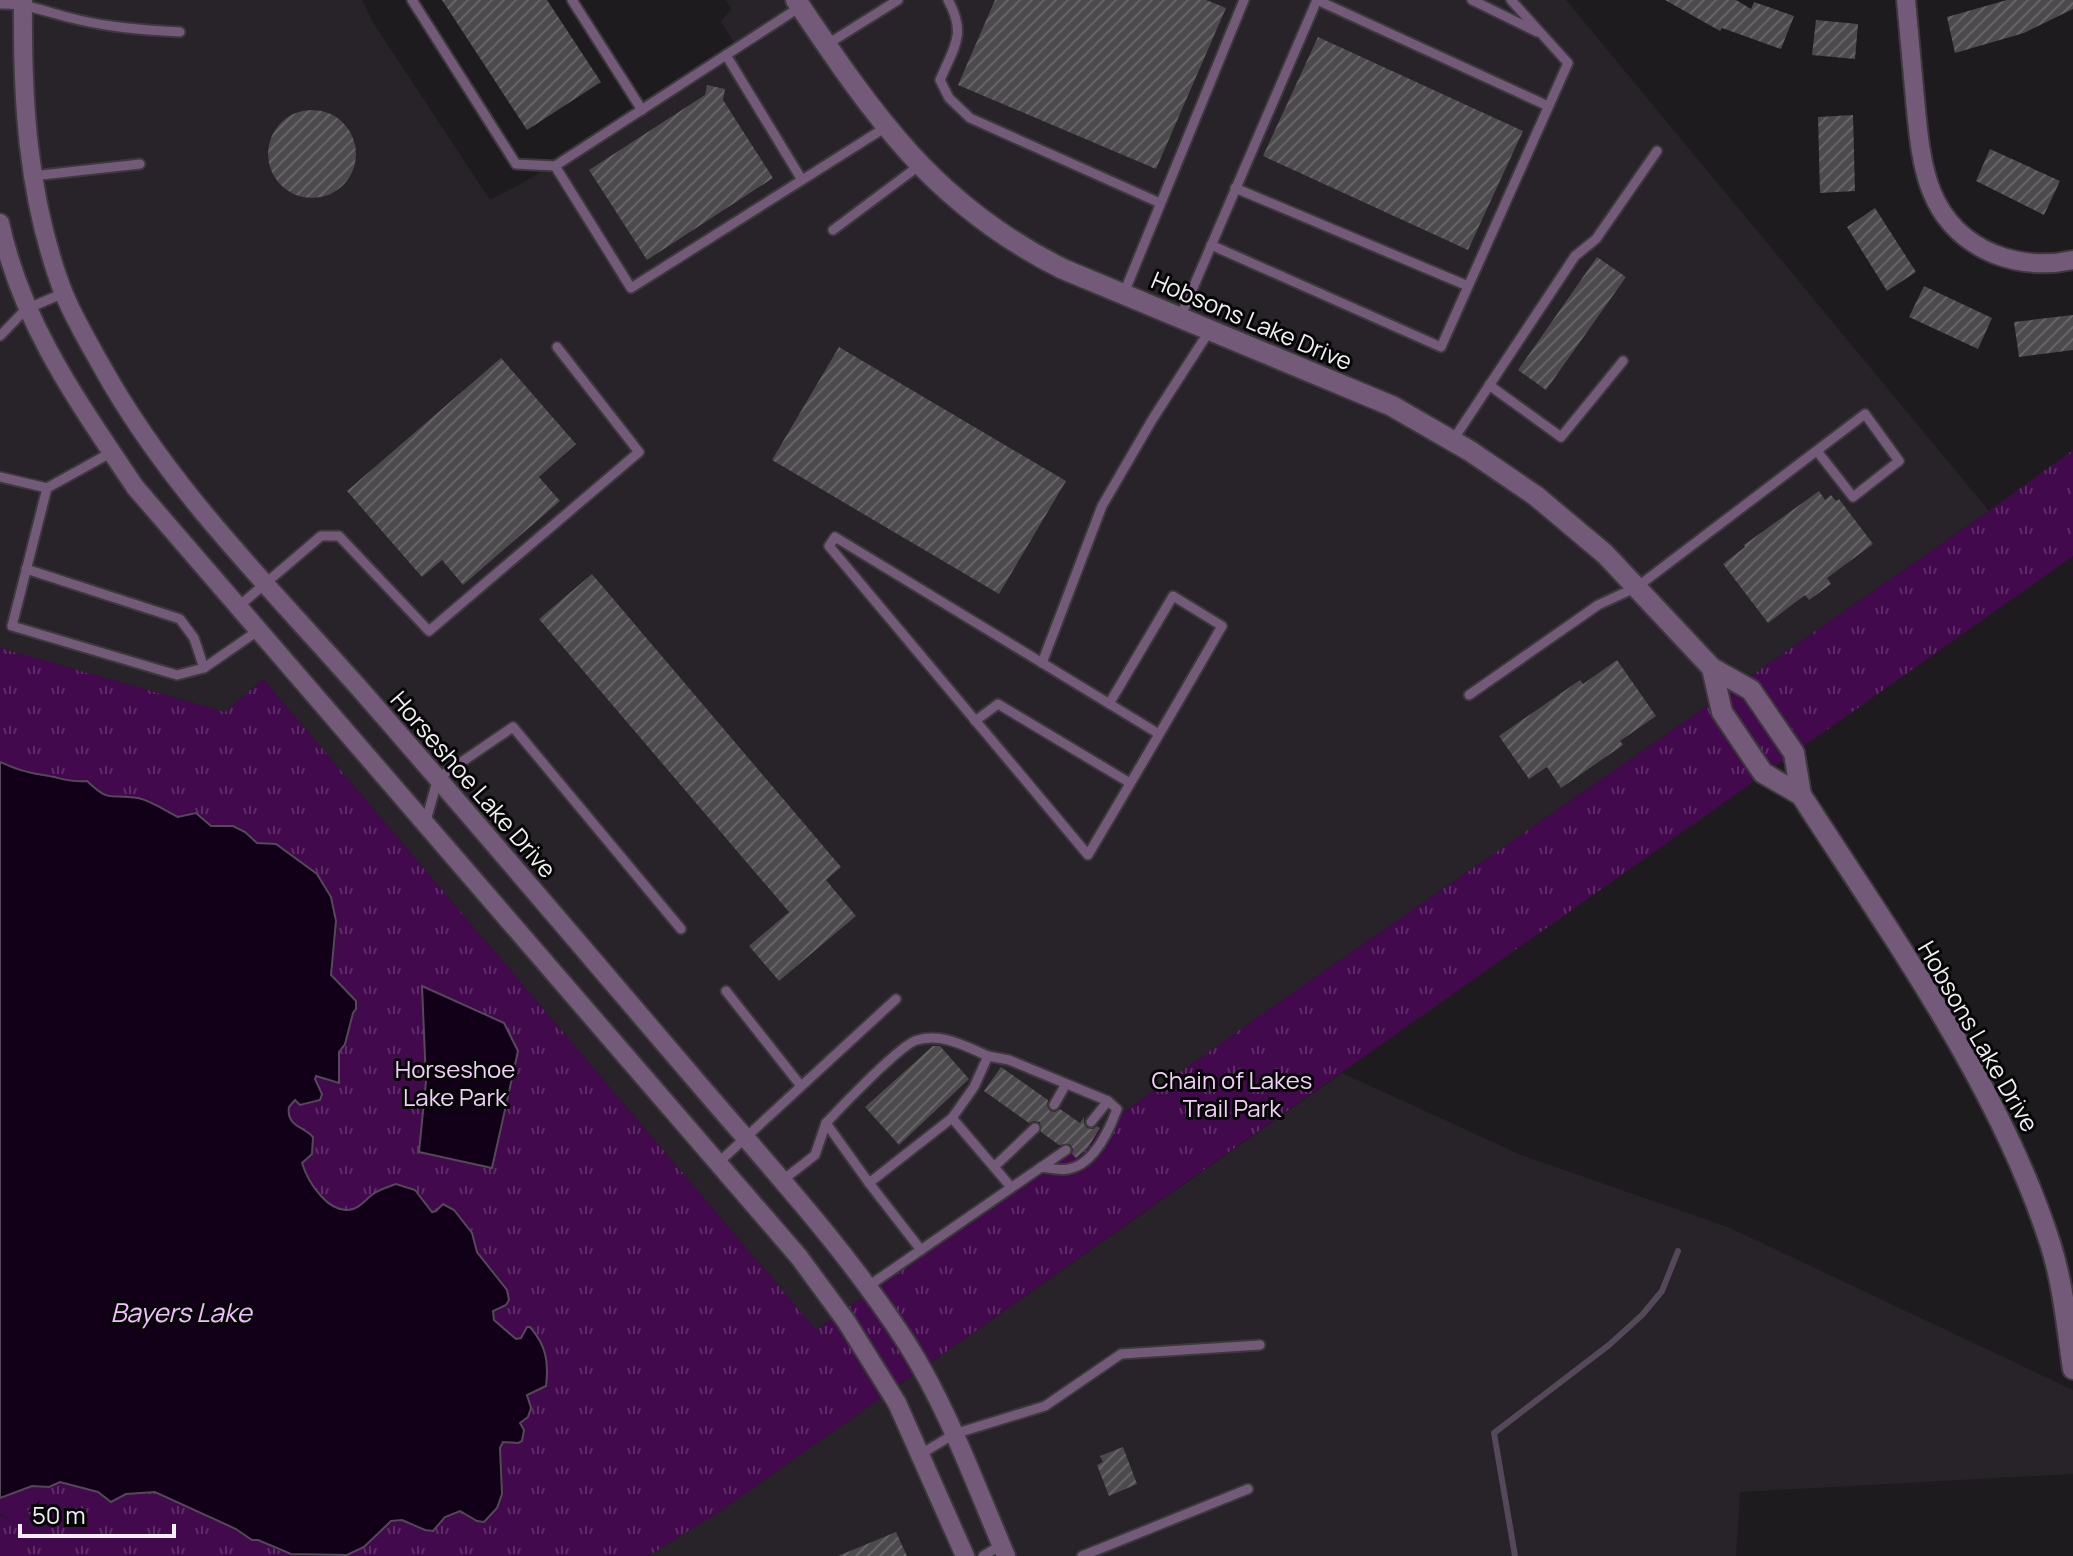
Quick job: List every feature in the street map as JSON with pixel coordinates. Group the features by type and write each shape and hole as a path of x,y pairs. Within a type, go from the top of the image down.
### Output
{"street":[{"path":"1906,0 1921,162 1936,202 1952,224 1986,250 2026,263 2073,260"},
{"name":"Horseshoe Lake Drive","path":"23,2 24,103 32,176 48,247 64,293 93,352 139,428 200,510 438,778 838,1247 910,1349 954,1434 1004,1550"},
{"name":"Hobsons Lake Drive","path":"799,3 865,102 886,127 920,165 983,222 1024,250 1124,295 1392,406 1453,440 1536,496 1605,554 1712,668 1751,690 1794,753 1801,795 1977,1074 2024,1171 2051,1246 2073,1369"},
{"path":"0,223 26,309 76,399 135,487 799,1257 846,1321 890,1390 965,1556"},
{"name":"Hobsons Lake Drive","path":"1712,668 1722,712 1763,773 1801,795"}],"lane":[{"path":"412,0 516,164 555,166 726,55 799,3"},
{"path":"572,0 642,110"},
{"path":"826,45 885,3 898,0"},
{"path":"948,0 955,14 959,38 940,80 949,98 959,108 970,118 1160,203"},
{"path":"1124,295 1244,0"},
{"path":"1180,318 1317,0 1548,106"},
{"path":"1472,0 1542,34"},
{"path":"1211,245 1441,347 1568,63 1511,0"},
{"path":"0,4 23,2 69,18 142,30 180,32"},
{"path":"726,55 802,180"},
{"path":"555,166 631,288 886,127"},
{"path":"1453,440 1575,256 1596,239 1657,151"},
{"path":"32,176 140,164"},
{"path":"833,230 920,165"},
{"path":"1235,188 1468,286"},
{"path":"0,336 26,309 64,293"},
{"path":"1042,663 1102,506 1210,330"},
{"path":"239,606 321,536 339,536 429,631 639,452 557,347"},
{"path":"1489,385 1561,437 1623,361"},
{"path":"1469,695 1598,605 1637,587 1865,414 1899,461 1853,497 1817,451"},
{"path":"0,477 47,488 112,452"},
{"path":"47,488 12,626 177,675 204,668 259,630"},
{"path":"1109,704 1173,596 1222,626 1159,734 1088,855 829,546 835,537 1109,704 1159,734"},
{"path":"26,569 180,619 194,638 204,668"},
{"path":"975,721 998,704 1130,783"},
{"path":"425,824 438,778 513,727 681,929"},
{"path":"726,991 801,1086"},
{"path":"718,1163 896,999"},
{"path":"783,1180 815,1155 826,1123 855,1092 915,1040 952,1039 988,1056 1009,1060 1108,1101 1117,1109 1109,1130 1083,1164 1066,1170 1041,1167"},
{"path":"869,1183 952,1118 974,1087 988,1056"},
{"path":"1054,1105 1066,1084"},
{"path":"1091,1122 1108,1101"},
{"path":"952,1118 1011,1187"},
{"path":"826,1123 921,1250"},
{"path":"994,1167 1035,1128"},
{"path":"867,1287 1066,1150"},
{"path":"921,1454 954,1434 1045,1406 1121,1354 1260,1345"},
{"path":"1082,1556 1248,1489"},
{"path":"983,1556 1004,1550"}],"shaded area":[{"path":"0,0 362,0 372,21 490,200 526,181 737,47 721,22 731,9 726,0 1566,0 1989,511 1255,1019 816,1330 263,679 225,712 0,648"},
{"path":"1342,1073 1521,1155 1728,1227 2073,1390 2073,1474 1740,1492 1736,1556 648,1556 722,1510"}],"green space":[{"path":"2073,450 2073,556 722,1510 648,1556 344,1556 357,1550 389,1524 410,1523 425,1530 460,1511 490,1515 494,1512 503,1473 500,1448 503,1443 518,1443 520,1423 527,1419 527,1394 543,1386 527,1327 521,1338 516,1339 494,1320 493,1311 501,1306 498,1275 477,1252 472,1233 440,1206 432,1212 415,1190 376,1194 356,1209 338,1209 322,1197 305,1171 302,1163 310,1155 304,1131 289,1118 289,1107 295,1100 322,1094 315,1077 323,1076 333,1083 339,1065 339,1052 345,1044 356,1008 356,1001 331,975 337,931 333,903 276,844 257,843 233,826 211,826 198,816 178,817 143,799 106,795 87,781 70,781 31,773 0,762 0,648 225,712 263,679 816,1330 1255,1019"},
{"path":"60,1482 98,1492 105,1500 116,1501 126,1494 155,1492 277,1550 315,1556 0,1556 0,1516 14,1521 0,1514 0,1498 32,1486 50,1487"}],"water":[{"name":"Bayers Lake","path":"0,762 31,773 70,781 87,781 106,795 143,799 178,817 196,813 211,826 233,826 257,843 276,844 317,874 331,897 336,921 331,975 356,1001 356,1009 345,1044 339,1052 339,1083 316,1076 322,1094 320,1100 300,1105 295,1100 289,1107 293,1122 313,1137 312,1154 302,1163 305,1171 314,1188 328,1203 344,1210 356,1208 376,1192 396,1184 415,1190 432,1212 443,1204 454,1210 472,1233 477,1252 507,1290 509,1300 506,1305 493,1311 494,1320 516,1339 521,1338 530,1327 540,1340 545,1354 546,1386 527,1395 531,1408 528,1417 520,1423 524,1430 522,1441 503,1442 500,1448 502,1494 497,1508 484,1522 460,1511 445,1517 433,1531 402,1520 391,1521 364,1547 347,1555 291,1554 252,1540 236,1529 155,1492 126,1494 111,1502 98,1492 60,1482 49,1487 32,1486 0,1498"},
{"path":"422,986 504,1023 518,1051 492,1168 419,1152 426,1081"}],"building":[{"path":"442,0 547,0 601,82 527,130"},
{"path":"995,0 1206,0 1226,8 1156,169 958,85"},
{"path":"1665,0 1736,0 1751,9 1754,2 1794,16 1781,49 1722,28 1720,31"},
{"path":"2007,0 2073,0 2073,9 2024,33 1955,53 1947,17"},
{"path":"1816,20 1858,24 1855,59 1812,55"},
{"path":"1318,37 1523,131 1468,250 1263,156"},
{"path":"707,85 725,89 723,100 773,178 647,260 589,170 705,95"},
{"path":"312,110 329,113 343,123 353,137 356,154 353,171 343,185 329,195 312,198 295,195 281,185 271,171 268,154 271,137 281,123 295,113"},
{"path":"1853,115 1855,191 1820,193 1818,117"},
{"path":"1990,149 2060,181 2044,215 1976,181"},
{"path":"1875,208 1916,272 1887,291 1847,227"},
{"path":"1597,257 1626,277 1546,390 1518,370"},
{"path":"1924,286 1992,318 1978,349 1909,317"},
{"path":"2073,315 2073,350 2019,357 2014,322"},
{"path":"839,347 1066,481 999,594 772,460"},
{"path":"501,358 576,444 539,477 560,501 463,585 442,560 422,577 347,491"},
{"path":"1819,491 1825,500 1831,495 1836,501 1839,499 1873,544 1827,578 1831,584 1809,600 1805,595 1768,623 1723,564 1744,545"},
{"path":"592,574 841,867 826,880 856,916 779,981 749,946 789,912 539,619"},
{"path":"1617,660 1656,716 1620,741 1623,745 1561,788 1547,767 1529,779 1499,736 1580,680 1583,684"},
{"path":"933,1046 940,1046 969,1079 899,1145 865,1107"},
{"path":"1001,1067 1048,1100 1050,1111 1060,1109 1080,1123 1084,1117 1087,1128 1100,1128 1087,1149 1076,1158 1070,1144 1059,1145 1041,1132 1040,1122 1029,1123 984,1091"},
{"path":"1123,1447 1137,1484 1109,1496 1097,1465 1103,1462 1100,1456"},
{"path":"896,1532 907,1556 838,1556"}],"waterway":[{"path":"1515,1556 1494,1433 1609,1345 1642,1315 1662,1291 1678,1251"}],"park label":[{"name":"Horseshoe Lake Park","path":"455,1082"},
{"name":"Chain of Lakes Trail Park","path":"1232,1093"}]}
